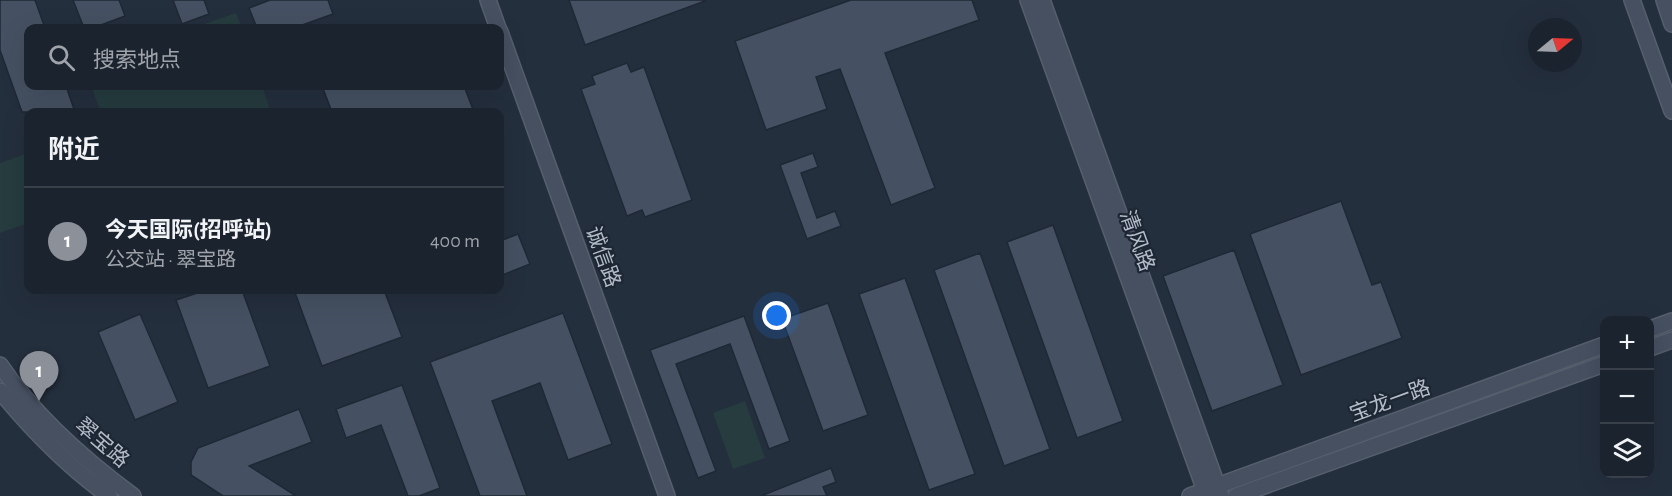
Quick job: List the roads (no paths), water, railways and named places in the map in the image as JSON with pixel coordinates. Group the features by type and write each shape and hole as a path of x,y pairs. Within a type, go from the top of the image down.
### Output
{"street":[{"name":"诚信路","path":"488,0 497,24"},
{"name":"清风路","path":"1028,0 1208,493"},
{"name":"清风路","path":"1042,0 1208,493"},
{"path":"1632,0 1672,111"},
{"path":"1664,0 1672,24"},
{"name":"诚信路","path":"504,44 667,496"},
{"path":"1654,327 1670,320"},
{"path":"1654,347 1672,340"},
{"name":"宝龙一路","path":"1208,493 1600,347"},
{"name":"翠宝路","path":"0,366 66,442 133,496"},
{"name":"宝龙一路","path":"1236,496 1600,366"},
{"name":"翠宝路","path":"0,390 24,420 58,455 109,496"}],"place":[{"name":"今天国际(招呼站)","path":"39,401"}]}
